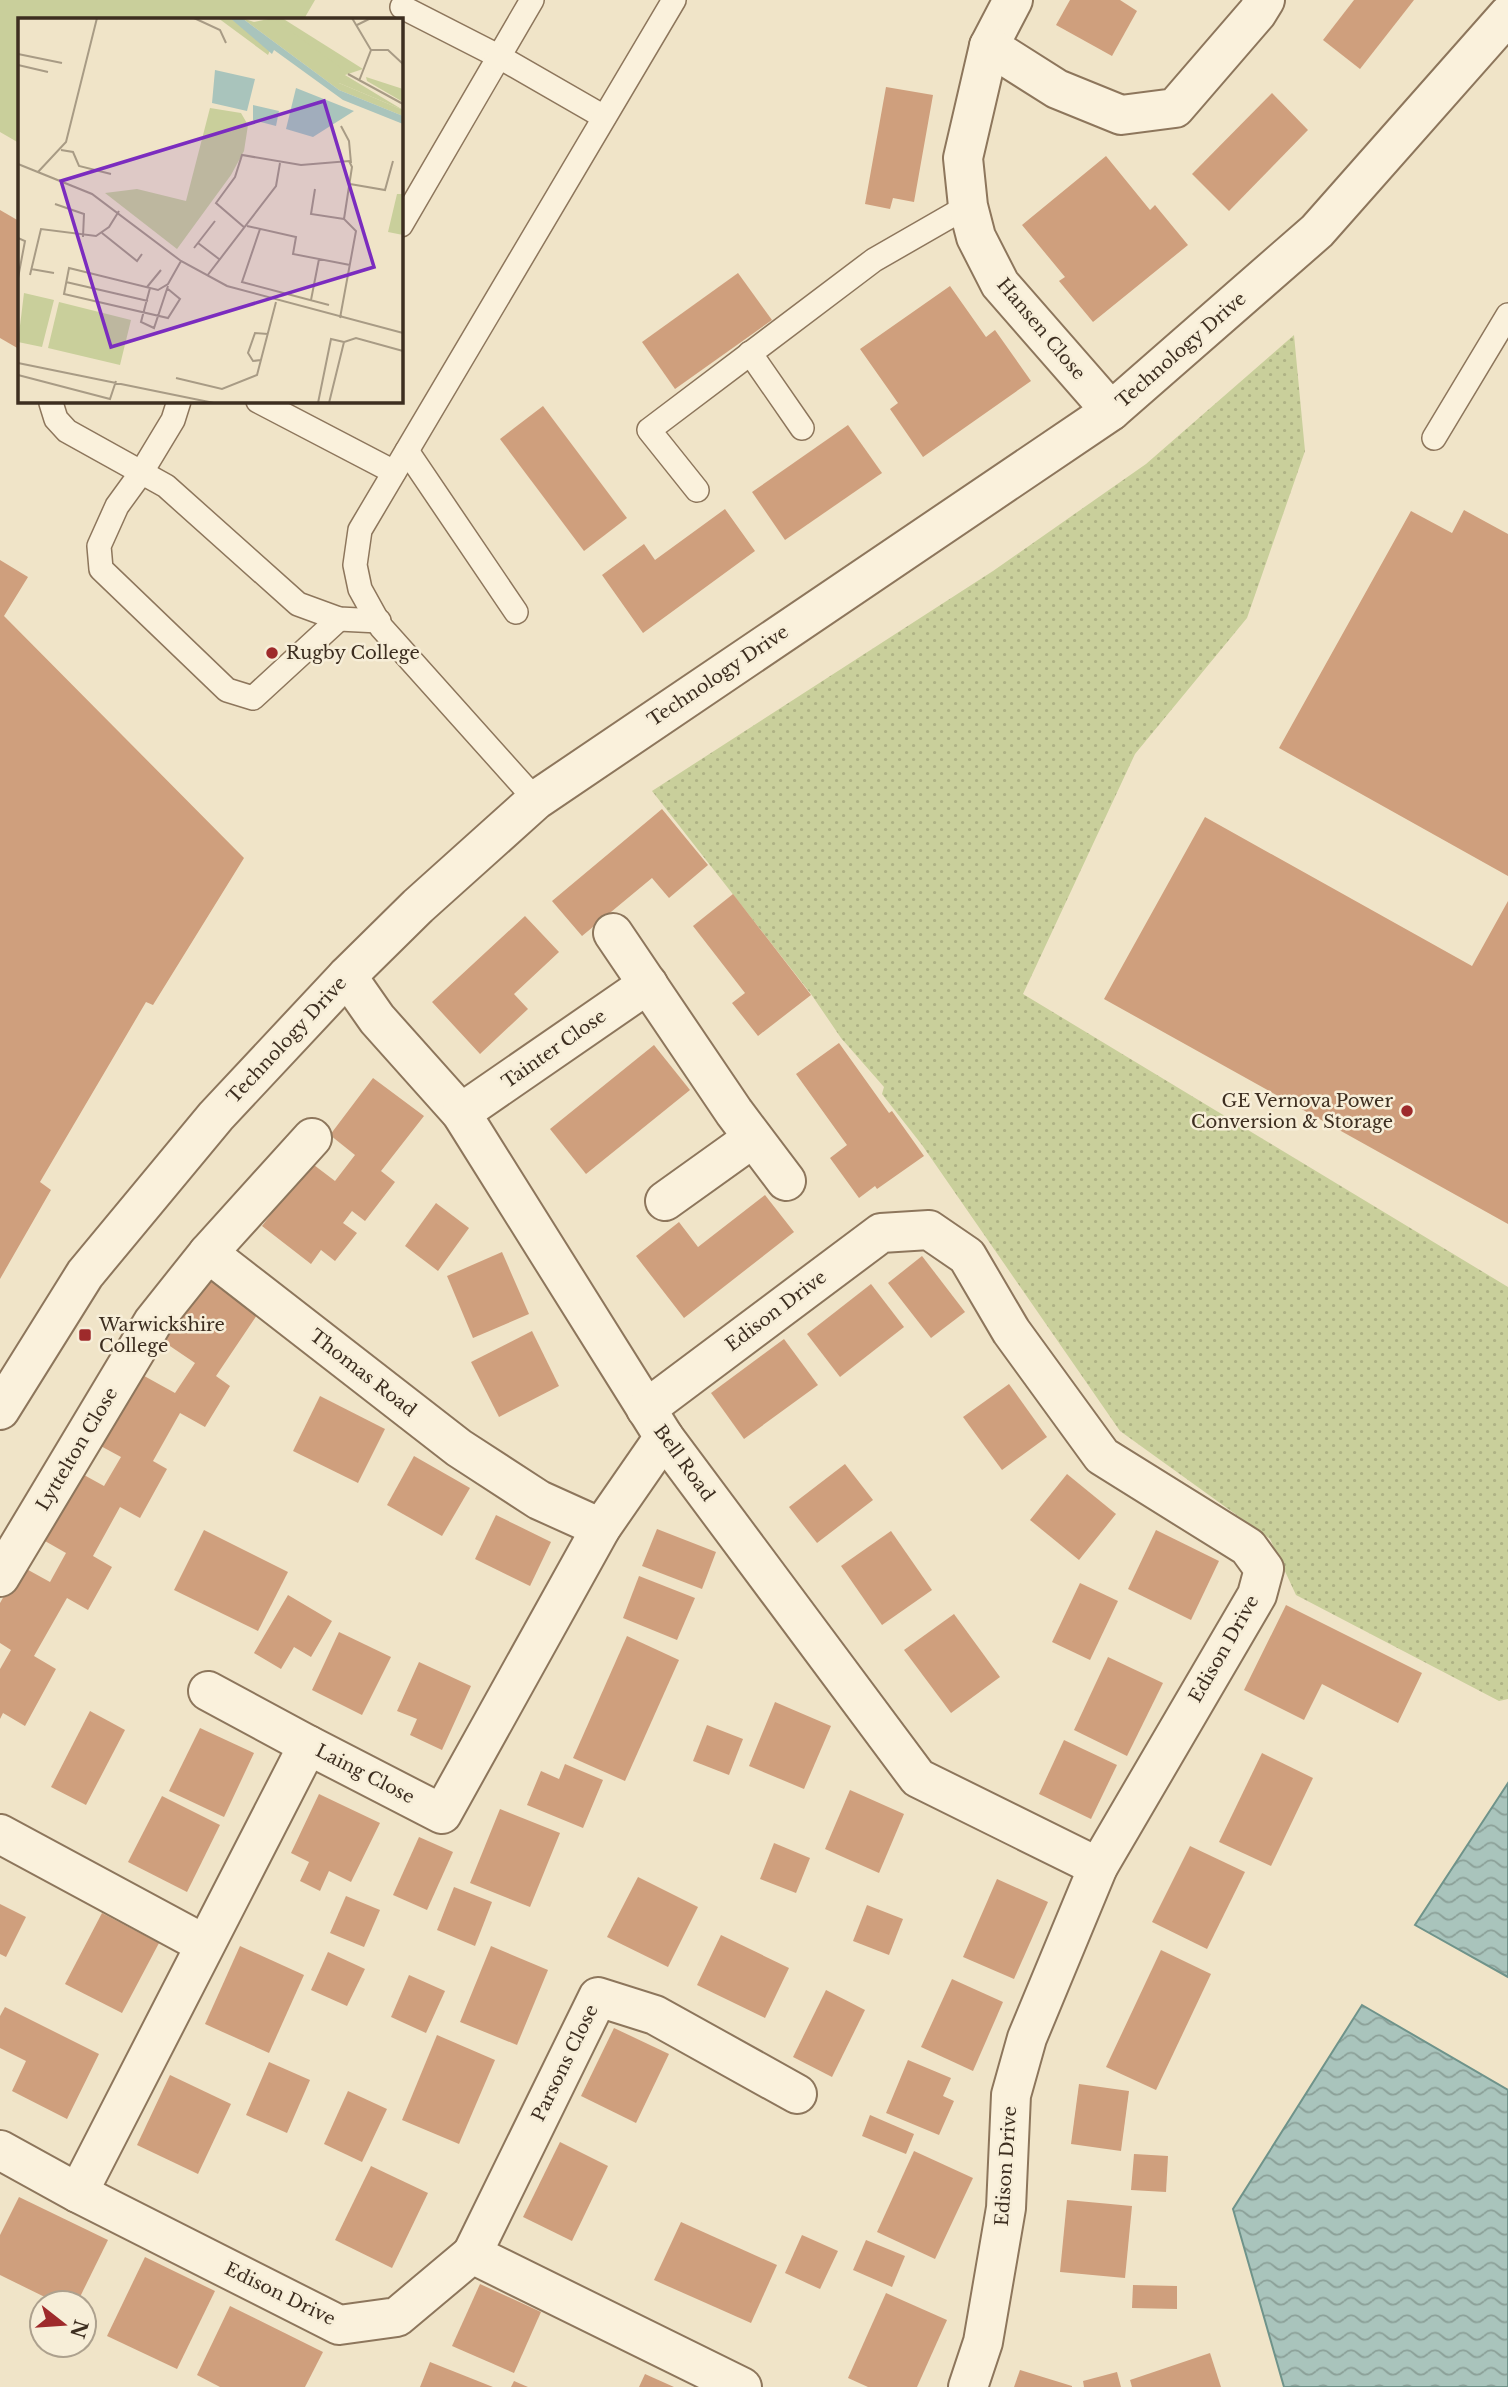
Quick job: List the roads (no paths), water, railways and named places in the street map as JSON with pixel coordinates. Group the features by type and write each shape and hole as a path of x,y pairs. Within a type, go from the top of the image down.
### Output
{"street":[{"name":"Hansen Close","path":"1013,0 989,46 963,158 968,206 976,237 1000,284 1111,411"},
{"path":"989,46 1057,89 1121,115 1175,108 1257,13 1265,0"},
{"name":"Technology Drive","path":"0,1410 85,1274 216,1116 347,976 418,906 536,800 1111,411 1317,231 1508,15"},
{"path":"613,933 753,1138 786,1181"},
{"name":"Bell Road","path":"347,976 377,1019 461,1113 655,1423 918,1778 1098,1867"},
{"name":"Tainter Close","path":"461,1113 648,984"},
{"path":"208,1253 312,1138"},
{"path":"665,1200 753,1138"},
{"name":"Edison Drive","path":"655,1423 881,1233 929,1230 967,1256 1011,1331 1102,1456 1248,1547 1264,1569 1256,1595 1098,1867 1027,2038 1011,2095 1006,2208 983,2342 968,2387"},
{"name":"Lyttelton Close","path":"0,1577 153,1322 208,1253"},
{"name":"Thomas Road","path":"208,1253 459,1448 539,1500 601,1528"},
{"name":"Laing Close","path":"78,2193 308,1745 442,1814 601,1528 655,1423"},
{"path":"208,1691 308,1745"},
{"path":"0,1834 204,1944"},
{"name":"Parsons Close","path":"472,2254 598,1997 655,2015 797,2094"},
{"name":"Edison Drive","path":"0,2150 78,2193 339,2325 397,2317 472,2254"},
{"path":"472,2254 743,2387"}],"lane":[{"path":"402,223 532,0"},
{"path":"536,800 381,627 360,589 355,565 360,530 674,0"},
{"path":"401,9 498,56 604,117"},
{"path":"697,490 649,430 874,260 968,206"},
{"path":"1434,438 1508,315"},
{"path":"750,354 802,428"},
{"path":"52,402 56,419 66,431 166,486 298,604 340,619 379,621"},
{"path":"179,402 173,420 141,473 117,506 99,546 101,569 227,690 253,698 340,619"},
{"path":"262,402 295,410 394,472"},
{"path":"407,451 516,612"}],"water":[{"path":"1508,1783 1508,1977 1415,1925"},
{"path":"1362,2005 1508,2090 1508,2387 1284,2387 1233,2209"}],"place":[{"name":"Rugby College","path":"272,653"},
{"name":"GE Vernova Power Conversion & Storage","path":"1407,1111"},
{"name":"Warwickshire College","path":"85,1335"}]}
